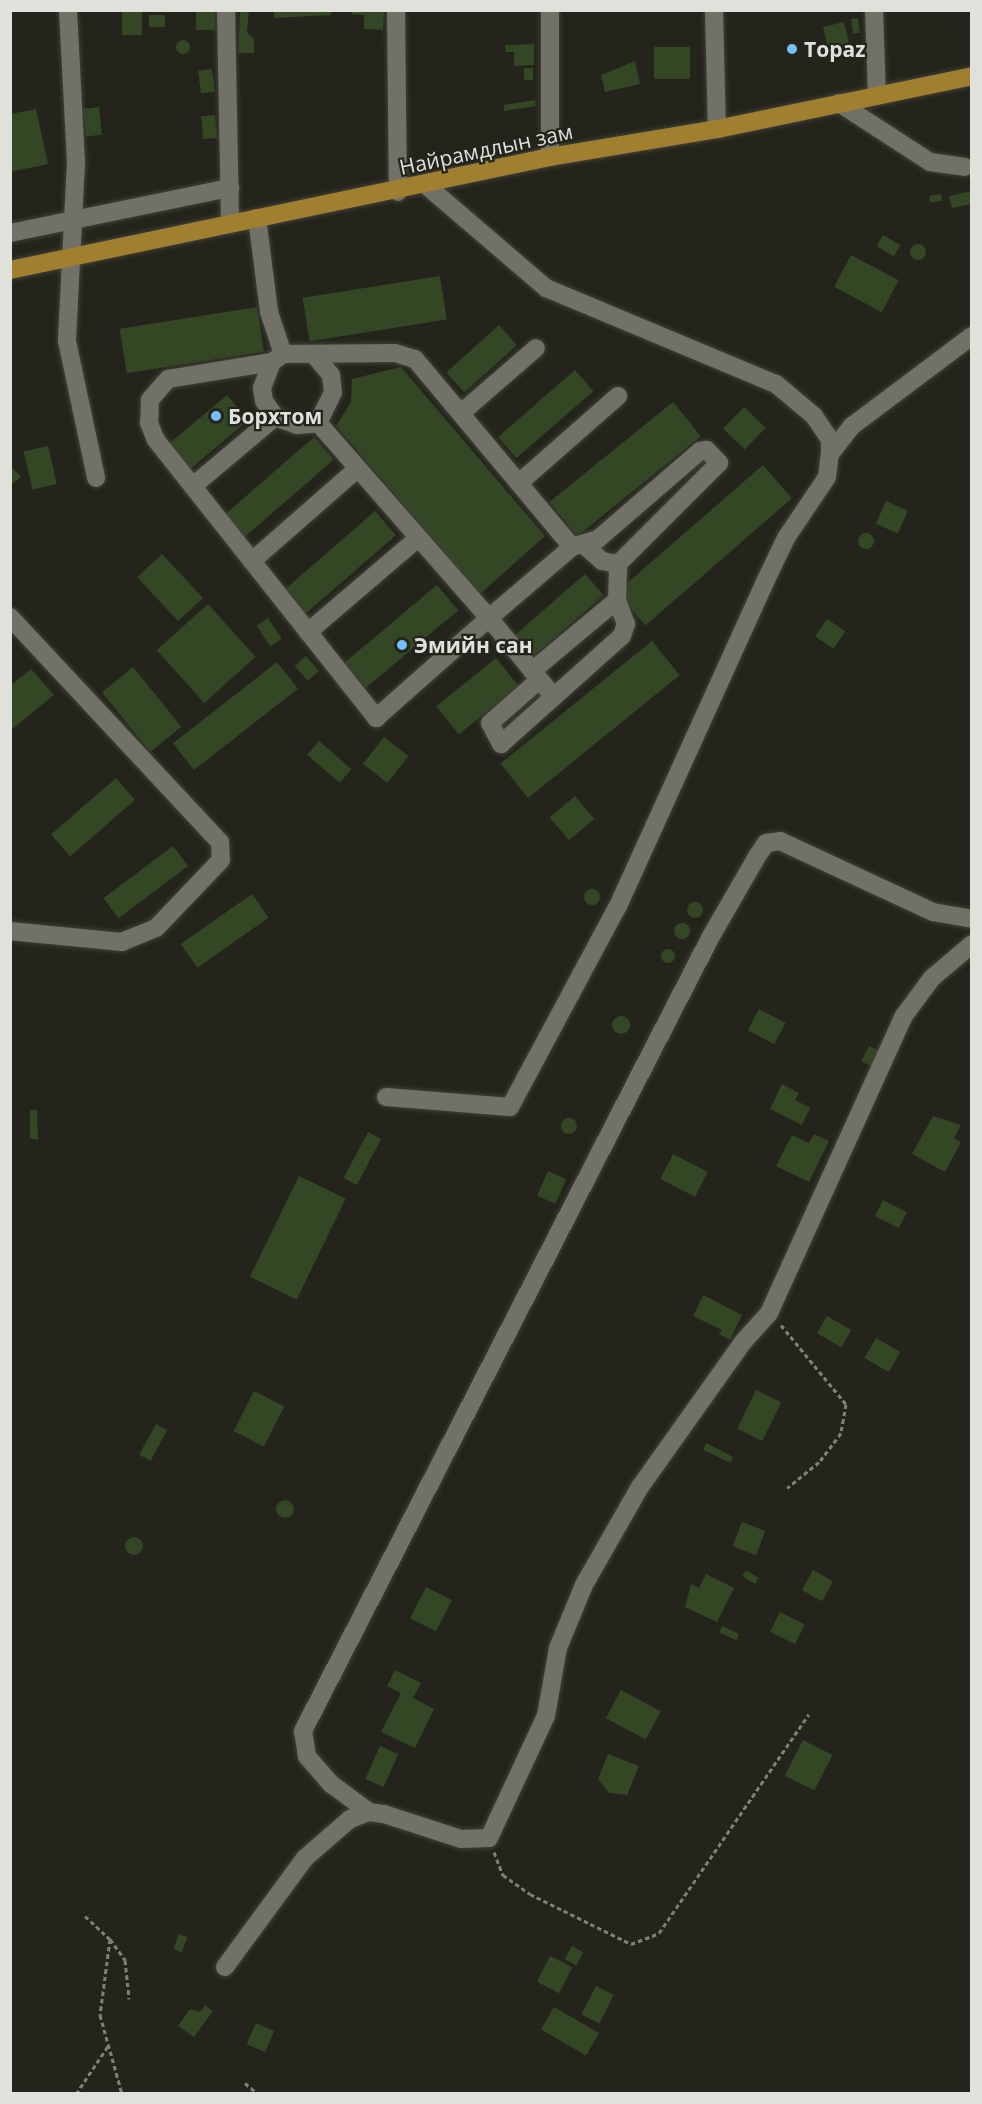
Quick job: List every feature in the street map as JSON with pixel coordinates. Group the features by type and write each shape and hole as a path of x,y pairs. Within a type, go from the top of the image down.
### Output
{"main road":[{"name":"Найрамдлын зам","path":"10,270 74,259 230,223 427,186 550,157 717,129 972,76"}],"street":[{"path":"68,10 75,219 67,341 96,478"},
{"path":"226,10 230,223"},
{"path":"396,10 398,192"},
{"path":"550,10 550,157"},
{"path":"714,10 717,129"},
{"path":"874,10 877,94"},
{"path":"839,102 930,162 965,167"},
{"path":"386,1097 510,1107 618,906 786,538 827,477 830,454 830,440 814,416 776,384 546,288 427,186"},
{"path":"10,233 230,188"},
{"path":"257,218 269,312 278,358 262,388 264,401 275,417 297,425 318,423"},
{"path":"830,454 852,426 972,336"},
{"path":"461,412 536,348"},
{"path":"315,356 333,384 329,406 318,423"},
{"path":"617,600 536,675 490,723 495,739 501,744 622,636 626,624 617,600 618,564 718,468 707,450 578,546 489,618 376,718 156,440 149,423 150,400 168,379 278,358 407,356 461,412 519,483 578,546 602,561 618,564"},
{"path":"519,483 618,396"},
{"path":"193,486 275,417"},
{"path":"318,423 489,618 554,697"},
{"path":"252,561 357,469"},
{"path":"308,632 418,537"},
{"path":"10,616 220,842 221,860 156,928 122,942 10,931"},
{"path":"972,919 915,904 780,841 766,843 710,938 303,1731 307,1756 331,1784 369,1812 461,1839 489,1838 546,1716 558,1648 584,1585 640,1486 742,1341 769,1313 903,1017 932,978 972,944"},
{"path":"225,1967 305,1858 351,1819 369,1812"}],"path":[{"path":"769,1313 805,1349 846,1404 841,1433 819,1462 787,1488"},
{"path":"489,1838 503,1875 530,1894 631,1944 659,1933 809,1714"},
{"path":"85,1916 110,1939 125,1960 129,1999"},
{"path":"110,1939 100,2015 122,2094"},
{"path":"76,2094 108,2046"},
{"path":"246,2083 258,2094"}],"building":[{"path":"122,10 142,10 142,35 122,35"},
{"path":"196,10 215,10 215,30 196,30"},
{"path":"240,10 249,10 247,32 254,39 254,53 238,53"},
{"path":"274,10 331,10 331,15 274,18"},
{"path":"352,10 384,10 383,30 364,29 364,15 352,14"},
{"path":"149,15 165,15 165,27 149,27"},
{"path":"858,18 860,33 853,34 851,19"},
{"path":"844,22 849,44 829,53 823,27"},
{"path":"180,40 186,40 190,47 186,54 180,54 176,50 176,44"},
{"path":"534,44 534,65 514,66 514,52 506,52 505,45"},
{"path":"654,47 690,47 690,79 654,79"},
{"path":"635,61 640,84 605,92 601,75"},
{"path":"524,68 533,68 533,80 524,80"},
{"path":"212,69 215,92 201,94 198,71"},
{"path":"535,100 536,106 504,111 503,105"},
{"path":"99,107 102,135 86,137 83,109"},
{"path":"36,109 48,164 10,172 10,114"},
{"path":"215,115 217,138 203,139 201,116"},
{"path":"972,191 972,204 952,208 949,196"},
{"path":"941,194 942,201 930,203 929,196"},
{"path":"883,235 900,245 894,256 876,246"},
{"path":"918,244 924,246 926,252 924,258 918,260 912,258 910,252 912,246"},
{"path":"851,255 899,280 882,312 834,287"},
{"path":"440,276 447,319 310,341 303,298"},
{"path":"257,307 264,351 127,373 120,329"},
{"path":"499,325 517,345 464,393 446,373"},
{"path":"401,367 545,536 480,594 336,426 351,402 352,379"},
{"path":"575,370 593,391 516,458 498,437"},
{"path":"227,395 248,420 190,469 169,444"},
{"path":"673,402 701,436 577,536 549,502"},
{"path":"744,407 766,428 745,449 723,429"},
{"path":"314,437 334,460 241,540 221,518"},
{"path":"48,446 57,484 32,490 24,452"},
{"path":"10,465 21,477 10,486"},
{"path":"763,465 792,498 645,625 617,592"},
{"path":"886,501 908,511 898,534 876,524"},
{"path":"375,511 396,535 305,615 284,590"},
{"path":"866,533 872,535 874,541 872,547 866,549 860,547 858,541 860,535"},
{"path":"162,554 203,598 178,621 137,577"},
{"path":"585,574 603,595 526,662 508,641"},
{"path":"437,585 458,610 366,688 344,663"},
{"path":"208,604 256,657 204,703 157,650"},
{"path":"268,618 282,639 270,647 256,626"},
{"path":"827,619 845,631 833,649 815,636"},
{"path":"652,641 680,675 528,798 500,764"},
{"path":"306,656 319,671 308,681 295,666"},
{"path":"496,658 519,686 459,734 436,706"},
{"path":"277,662 298,689 194,770 173,743"},
{"path":"133,667 181,727 150,752 102,692"},
{"path":"31,669 54,695 10,731 10,686"},
{"path":"384,737 408,756 387,783 363,764"},
{"path":"319,741 351,769 340,783 307,755"},
{"path":"116,778 135,800 70,856 51,834"},
{"path":"575,796 594,819 569,840 550,817"},
{"path":"173,846 188,866 119,918 104,898"},
{"path":"592,889 598,891 600,897 598,903 592,905 586,903 584,897 586,891"},
{"path":"252,894 269,918 197,968 181,944"},
{"path":"695,902 701,904 703,910 701,916 695,918 689,916 687,910 689,904"},
{"path":"682,923 688,925 690,931 688,937 682,939 676,937 674,931 676,925"},
{"path":"665,949 671,949 675,956 671,963 665,963 661,959 661,953"},
{"path":"759,1009 785,1023 774,1044 748,1030"},
{"path":"621,1016 627,1019 630,1025 627,1031 621,1034 615,1031 612,1025 615,1019"},
{"path":"869,1046 879,1051 871,1066 861,1061"},
{"path":"782,1084 799,1093 795,1100 810,1108 802,1125 770,1109"},
{"path":"30,1110 37,1110 38,1140 30,1138"},
{"path":"933,1116 961,1125 954,1138 961,1142 945,1172 912,1154"},
{"path":"569,1118 575,1120 577,1126 575,1132 569,1134 563,1132 561,1126 563,1120"},
{"path":"368,1132 381,1139 357,1185 344,1178"},
{"path":"814,1134 829,1141 809,1182 776,1166 792,1135 809,1143"},
{"path":"673,1154 708,1172 695,1197 660,1179"},
{"path":"548,1171 566,1179 555,1204 537,1196"},
{"path":"299,1176 346,1199 297,1299 250,1277"},
{"path":"883,1200 907,1212 899,1228 875,1216"},
{"path":"703,1295 742,1315 730,1340 719,1334 722,1330 693,1316"},
{"path":"827,1316 851,1330 841,1347 817,1333"},
{"path":"876,1338 900,1352 889,1372 864,1358"},
{"path":"756,1390 781,1402 762,1441 737,1429"},
{"path":"254,1391 284,1406 264,1447 234,1431"},
{"path":"156,1424 167,1430 150,1461 139,1455"},
{"path":"706,1443 733,1457 731,1463 703,1450"},
{"path":"281,1500 289,1500 294,1505 292,1516 281,1518 276,1513 276,1505"},
{"path":"742,1522 765,1531 756,1555 733,1546"},
{"path":"130,1537 138,1537 143,1542 141,1553 130,1555 125,1550 125,1542"},
{"path":"746,1570 759,1578 755,1584 742,1576"},
{"path":"813,1570 833,1581 822,1601 802,1590"},
{"path":"706,1574 734,1588 717,1622 685,1607 691,1584 699,1588"},
{"path":"426,1587 452,1600 436,1631 410,1618"},
{"path":"780,1612 805,1625 795,1644 770,1632"},
{"path":"722,1626 739,1634 736,1640 719,1632"},
{"path":"395,1670 421,1683 413,1698 434,1709 415,1748 381,1732 401,1693 387,1686"},
{"path":"621,1690 661,1711 646,1739 606,1718"},
{"path":"803,1740 832,1755 814,1791 785,1776"},
{"path":"380,1746 398,1754 384,1787 365,1779"},
{"path":"608,1754 639,1766 627,1795 609,1793 598,1779"},
{"path":"179,1934 187,1937 182,1952 173,1949"},
{"path":"572,1946 583,1952 576,1965 565,1959"},
{"path":"550,1956 572,1967 559,1993 537,1982"},
{"path":"596,1986 614,1995 599,2024 581,2015"},
{"path":"205,2005 213,2011 194,2037 178,2026 190,2009 200,2012"},
{"path":"554,2007 599,2033 586,2056 541,2030"},
{"path":"256,2023 274,2031 265,2052 247,2044"}],"place":[{"name":"Topaz","path":"792,49"},
{"name":"Борхтом","path":"216,416"},
{"name":"Эмийн сан","path":"402,645"}]}
